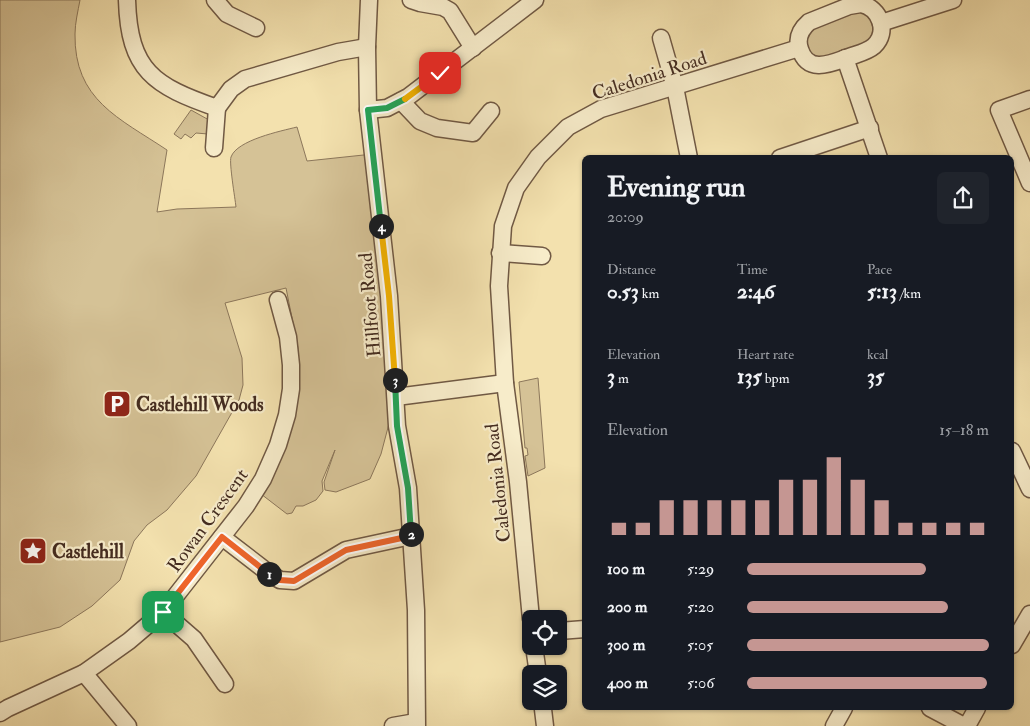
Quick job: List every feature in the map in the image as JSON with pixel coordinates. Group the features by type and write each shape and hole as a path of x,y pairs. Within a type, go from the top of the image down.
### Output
{"street":[{"path":"127,0 130,37 139,61 163,85 217,108"},
{"path":"215,0 217,4 232,9 256,28"},
{"name":"Hillfoot Road","path":"370,0 367,47 368,110 389,296 397,426 408,488 416,610 417,724"},
{"path":"414,0 420,3 443,7 450,11 473,48"},
{"path":"368,110 387,108 400,101 535,0"},
{"path":"881,23 952,0"},
{"path":"848,3 861,4 870,8 878,15 881,23 881,35 874,46 865,51 825,66 814,65 805,58 799,48 800,34 805,25 848,3"},
{"path":"662,38 675,87 688,155"},
{"path":"214,148 217,108 231,89 245,79 338,52 367,47"},
{"name":"Caledonia Road","path":"530,610 518,482 505,383 499,286 503,226 516,188 538,156 568,127 601,109 799,48"},
{"path":"846,58 878,155"},
{"path":"1013,155 999,110 1030,100"},
{"path":"400,101 420,120 437,128 474,133 491,111"},
{"path":"789,155 870,128"},
{"path":"1017,168 1030,183"},
{"path":"500,253 542,256"},
{"name":"Rowan Crescent","path":"0,713 84,673 129,641 163,612 222,537 263,479 278,445 287,415 291,389 288,337 278,300"},
{"path":"396,397 505,383"},
{"path":"1014,454 1030,489"},
{"path":"222,537 270,574 280,580 294,581 346,550 411,536"},
{"path":"163,612 194,640 225,684"},
{"path":"1014,642 1030,614"},
{"path":"567,630 582,629"},
{"path":"84,673 128,726"},
{"path":"543,710 545,726"},
{"path":"834,726 843,710"},
{"path":"934,710 966,726 976,710"},
{"path":"393,726 417,724"}],"shaded area":[{"path":"0,0 80,0 75,30 77,57 82,75 91,91 117,117 167,150 157,212 177,209 236,207 231,173 231,157 235,151 250,141 281,131 297,127 307,161 373,154 396,397 381,454 370,479 336,492 325,490 324,482 335,450 322,481 323,491 316,500 303,506 296,506 292,513 287,514 261,494 299,369 298,348 286,288 225,303 242,358 243,385 239,400 196,476 167,510 147,525 134,541 120,580 92,606 60,627 0,642"},
{"path":"852,12 864,14 871,21 873,31 868,43 822,59 810,53 805,40 810,28"},
{"path":"191,110 209,120 208,134 196,133 191,138 185,134 181,139 174,134"},
{"path":"538,378 545,468 528,476 525,456 528,455 527,448 525,448 519,382"}],"place":[{"name":"Castlehill Woods","path":"117,404"},
{"name":"Castlehill","path":"33,551"}],"route":[{"path":"163,612 222,537 270,574 280,580 294,581 324,565 346,550 411,536 408,488 397,426 389,296 368,110 387,108 408,97 440,73"}]}
